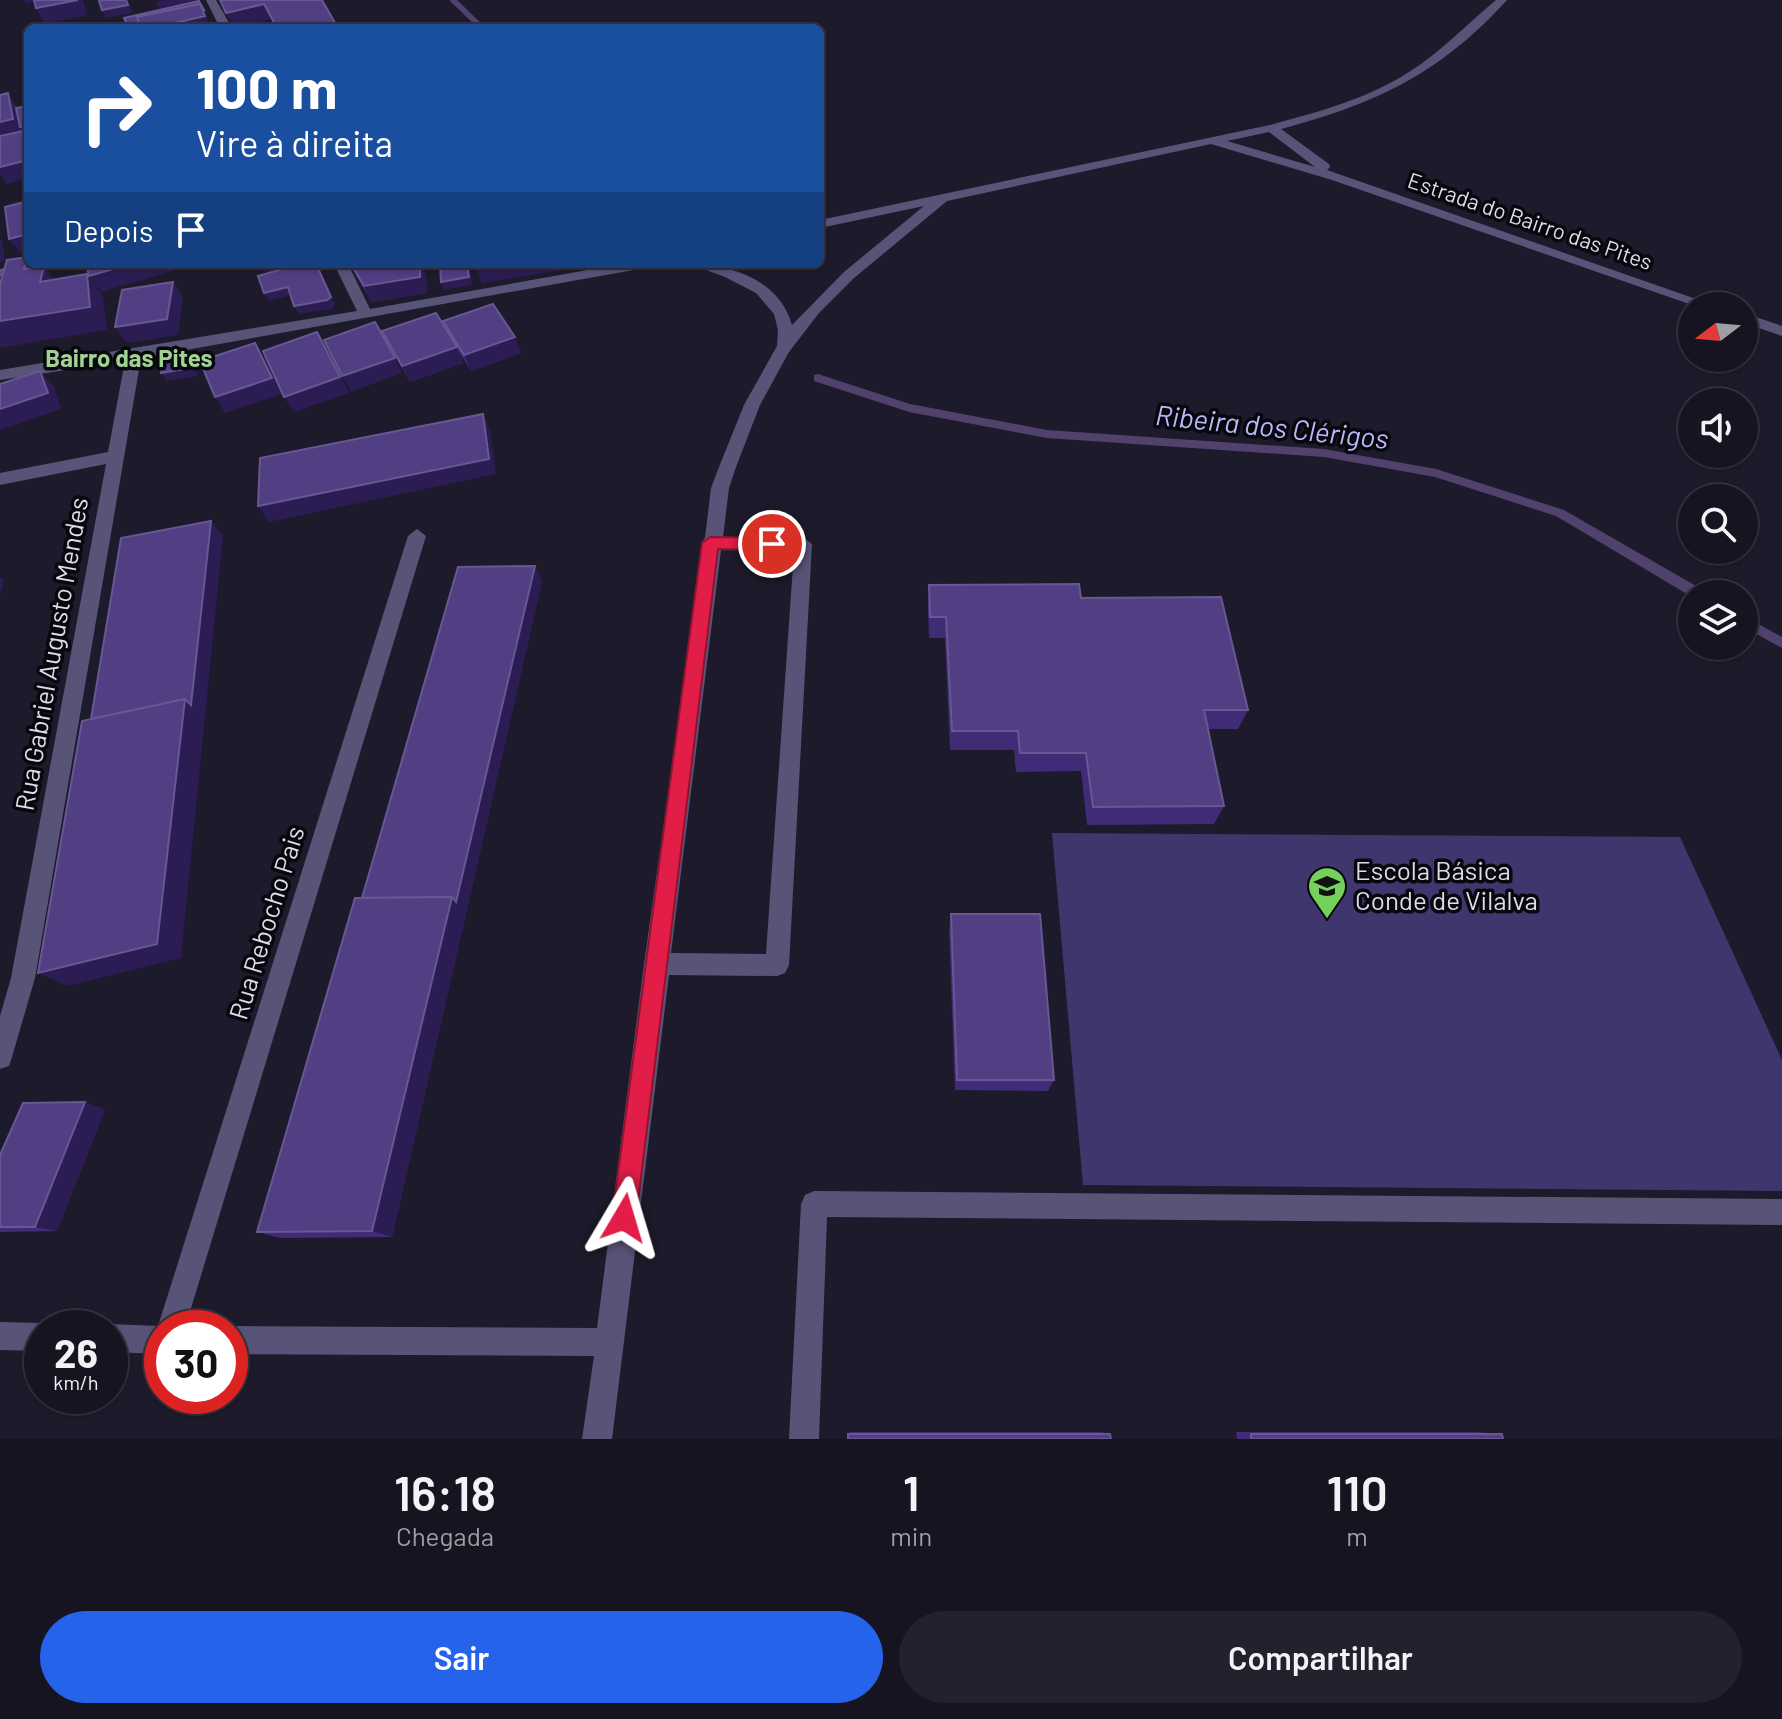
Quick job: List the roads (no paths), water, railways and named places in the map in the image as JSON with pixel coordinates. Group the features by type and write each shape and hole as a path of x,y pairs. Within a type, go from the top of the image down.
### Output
{"street":[{"path":"211,0 224,24"},
{"path":"1271,128 1335,110 1398,84 1430,63 1502,0"},
{"name":"Estrada do Bairro das Pites","path":"824,223 1271,128 1337,177"},
{"name":"Estrada do Bairro das Pites","path":"1212,141 1337,177 1678,295"},
{"path":"597,1439 710,543 720,488 753,401 798,329 850,274 944,197"},
{"path":"0,273 24,267"},
{"path":"343,268 366,315"},
{"path":"0,375 366,315 623,268"},
{"path":"710,268 745,279 776,303 785,319 785,348"},
{"path":"1758,323 1782,331"},
{"name":"Rua Gabriel Augusto Mendes","path":"0,1057 23,978 113,457 134,353"},
{"path":"0,479 113,457"},
{"name":"Rua Rebocho Pais","path":"177,1310 417,536"},
{"path":"656,964 777,965 803,544 710,543"},
{"path":"804,1439 814,1204 1782,1212"},
{"path":"0,1336 24,1337"},
{"path":"248,1340 609,1342"}],"waterway":[{"name":"Ribeira dos Clérigos","path":"453,0 478,24"},
{"name":"Ribeira dos Clérigos","path":"818,378 909,408 1047,434 1324,453 1436,473 1560,513 1678,582"},
{"name":"Ribeira dos Clérigos","path":"1758,629 1782,643"}],"place":[{"name":"Escola Básica Conde de Vilalva","path":"1327,920"}],"district":[{"name":"Bairro das Pites","path":"129,359"}]}
